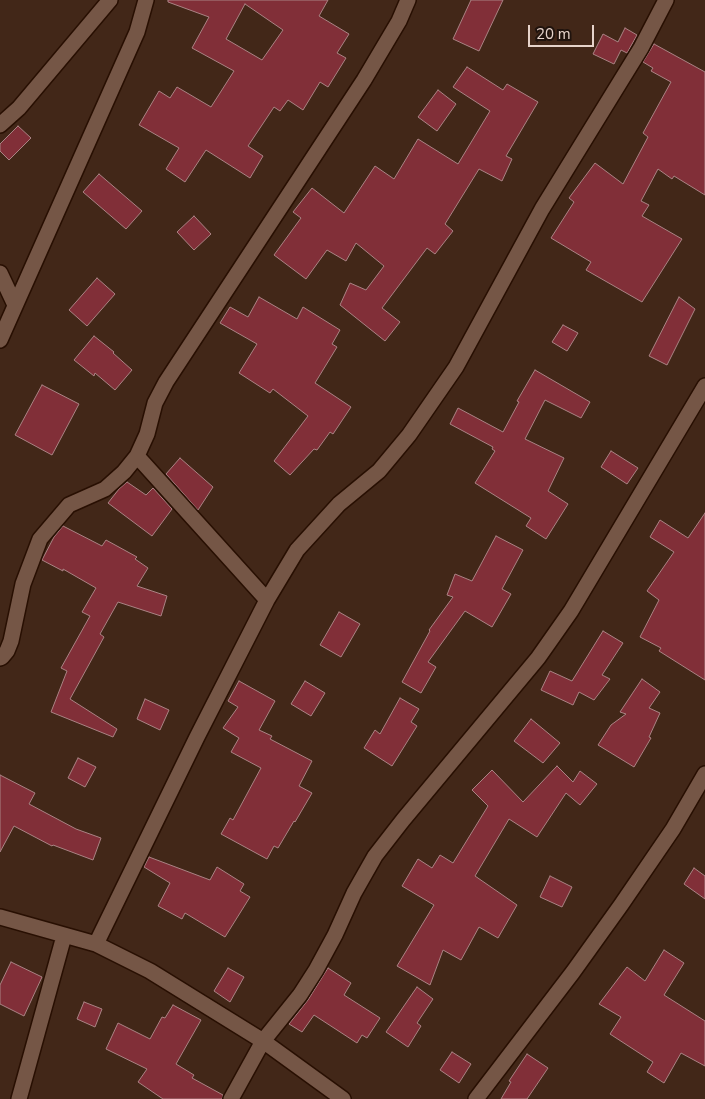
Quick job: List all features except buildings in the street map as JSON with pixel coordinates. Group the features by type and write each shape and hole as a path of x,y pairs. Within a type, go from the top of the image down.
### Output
{"street":[{"path":"0,125 19,108 110,0"},
{"path":"0,340 137,32 146,0"},
{"path":"0,658 7,651 11,641 23,584 40,539 69,505 105,489 124,472 137,456 147,434 155,402 166,382 364,80 399,21 408,0"},
{"path":"96,944 197,737 268,600 298,550 339,504 379,470 409,435 456,366 542,209 641,48 666,0"},
{"path":"0,273 15,305"},
{"path":"231,1099 262,1041 300,994 316,970 335,935 354,893 375,856 538,658 570,611 705,386"},
{"path":"137,456 268,600"},
{"path":"476,1099 573,972 621,905 672,829 705,774"},
{"path":"0,917 96,944 150,971 262,1041 343,1099"},
{"path":"19,1099 64,936"}]}
